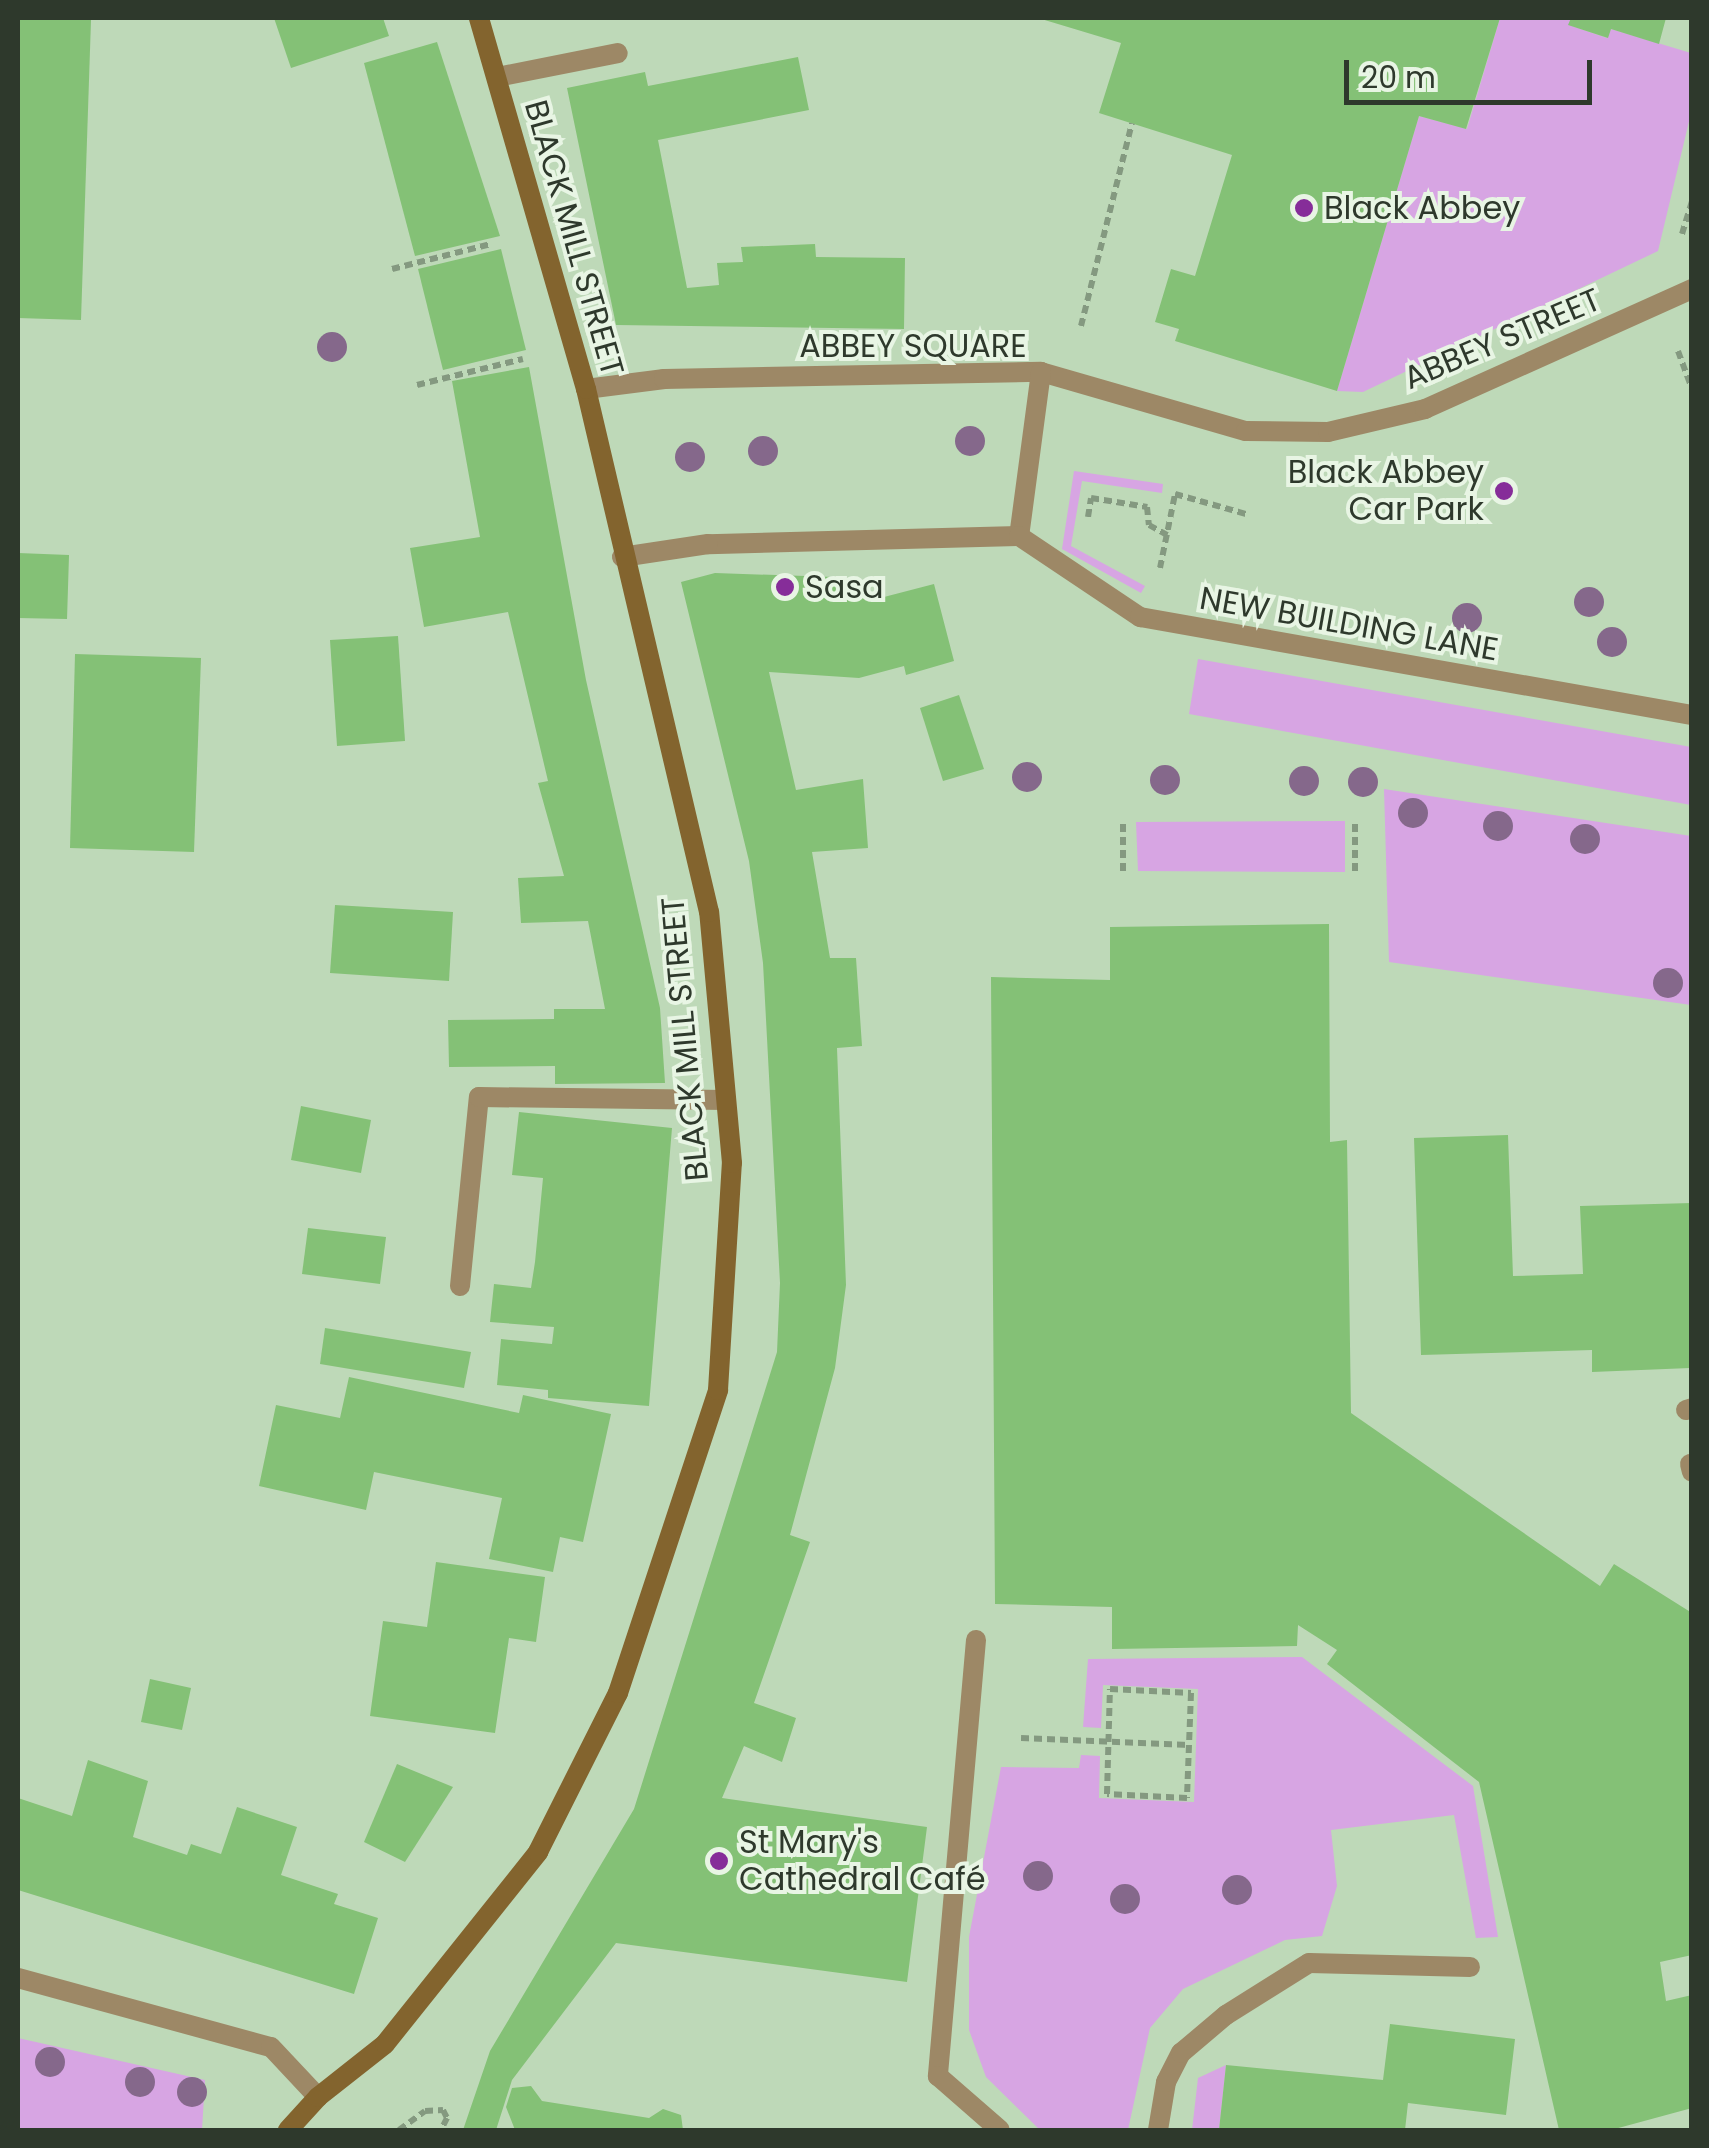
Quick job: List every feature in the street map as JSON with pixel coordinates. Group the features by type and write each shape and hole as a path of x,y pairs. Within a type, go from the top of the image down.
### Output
{"street":[{"name":"BLACK MILL STREET","path":"288,2130 318,2097 385,2044 538,1852 618,1693 718,1390 732,1163 709,912 622,557 586,389 478,18"},
{"path":"497,77 618,53"},
{"name":"ABBEY STREET","path":"1041,372 1246,431 1328,432 1426,409 1692,289"},
{"name":"ABBEY SQUARE","path":"586,389 664,379 1041,372 1019,536"},
{"path":"622,557 708,544 1019,536"},
{"name":"NEW BUILDING LANE","path":"1019,536 1140,617 1692,715"},
{"path":"460,1286 479,1097 726,1100"},
{"path":"976,1640 938,2076 1000,2130"},
{"path":"1158,2130 1166,2082 1181,2052 1226,2014 1309,1963 1470,1968"},
{"path":"18,1978 271,2048 318,2097"}],"path":[{"path":"1080,334 1132,123"},
{"path":"392,269 540,230"},
{"path":"417,385 573,347"},
{"path":"1677,348 1692,389"},
{"path":"1157,584 1175,494 1246,514"},
{"path":"1085,536 1091,498 1147,507 1150,525 1167,535"},
{"path":"1145,561 1160,568"},
{"path":"1355,871 1356,822"},
{"path":"1123,824 1123,871"},
{"path":"1110,1689 1191,1693 1189,1746 1187,1798 1107,1794 1110,1689"},
{"path":"1082,1741 1189,1746"},
{"path":"399,2130 425,2110 443,2110 447,2118 440,2130"}],"shaded area":[{"path":"1500,18 1571,18 1569,25 1607,38 1611,29 1691,53 1691,113 1658,251 1363,392 1337,391 1419,116 1467,129"},
{"path":"1074,471 1163,484 1162,493 1082,481 1071,546 1145,586 1141,593 1062,549"},
{"path":"1198,659 1691,747 1691,805 1189,714"},
{"path":"1384,789 1691,836 1691,1005 1389,962"},
{"path":"1345,821 1345,872 1138,871 1136,822"},
{"path":"1302,1657 1473,1786 1498,1937 1476,1938 1454,1815 1331,1830 1337,1886 1322,1936 1285,1940 1183,1989 1150,2028 1128,2130 1040,2130 986,2077 969,2030 969,1937 1001,1767 1079,1768 1081,1755 1100,1756 1099,1798 1194,1802 1198,1689 1103,1685 1101,1728 1083,1727 1088,1659"},
{"path":"18,2038 205,2080 202,2130 18,2130"},
{"path":"1226,2065 1219,2130 1192,2130 1198,2078"}],"building":[{"path":"18,18 91,20 81,320 18,318"},
{"path":"274,18 383,18 389,36 291,68"},
{"name":"Black Abbey","path":"1038,18 1500,18 1466,129 1419,116 1337,391 1175,341 1179,329 1155,322 1171,269 1195,276 1232,155 1099,113 1121,43"},
{"path":"1571,18 1666,18 1659,44 1611,29 1608,38 1568,25"},
{"path":"437,42 500,236 415,256 364,63"},
{"path":"798,57 809,110 658,140 687,288 719,285 717,263 743,262 741,247 815,244 816,257 905,258 904,329 616,325 567,88 645,72 648,86"},
{"path":"501,249 526,350 443,370 418,269"},
{"path":"529,367 586,680 660,1008 665,1083 555,1084 555,1066 449,1067 448,1020 554,1019 554,1009 605,1009 588,921 521,923 518,878 564,876 538,783 548,781 508,612 424,627 410,548 480,537 452,381"},
{"path":"18,553 69,555 67,619 18,618"},
{"path":"715,573 834,577 884,597 934,584 954,661 906,675 904,666 859,678 769,672 796,790 863,779 868,848 812,852 830,958 856,958 862,1046 837,1048 846,1285 835,1368 790,1535 810,1542 754,1703 796,1718 782,1762 744,1746 722,1798 927,1827 907,1982 616,1943 512,2080 496,2130 463,2130 490,2051 634,1809 777,1352 780,1283 763,963 749,861 681,582"},
{"path":"398,636 405,741 337,746 330,640"},
{"path":"75,654 201,658 194,852 70,848"},
{"path":"959,695 984,769 943,781 920,708"},
{"path":"335,905 453,912 449,981 330,973"},
{"path":"1329,924 1330,1142 1347,1140 1351,1413 1600,1586 1614,1564 1692,1613 1692,1955 1660,1962 1666,2001 1692,1995 1692,2108 1611,2130 1559,2130 1479,1782 1327,1664 1337,1650 1298,1625 1297,1646 1112,1649 1112,1607 995,1604 991,977 1110,980 1110,927"},
{"path":"301,1106 371,1120 361,1173 291,1160"},
{"path":"519,1112 672,1128 649,1406 548,1398 548,1390 497,1385 501,1339 552,1344 554,1327 490,1322 494,1284 531,1288 535,1262 543,1178 512,1175"},
{"path":"1508,1135 1513,1276 1583,1274 1580,1206 1692,1203 1690,1368 1592,1372 1592,1350 1421,1355 1414,1138"},
{"path":"308,1228 386,1237 380,1284 302,1274"},
{"path":"325,1328 471,1352 464,1388 320,1364"},
{"path":"349,1377 519,1413 523,1395 611,1414 583,1542 560,1537 553,1572 489,1559 502,1498 374,1472 366,1510 259,1486 276,1405 340,1418"},
{"path":"436,1562 545,1577 536,1642 509,1638 495,1733 370,1716 383,1621 427,1627"},
{"path":"150,1679 191,1688 182,1730 141,1722"},
{"path":"88,1760 148,1781 133,1837 187,1855 191,1844 221,1854 237,1807 297,1827 281,1875 338,1894 334,1904 378,1918 354,1994 18,1890 18,1798 72,1816"},
{"path":"397,1764 453,1787 405,1862 364,1842"},
{"path":"1390,2024 1515,2039 1506,2115 1408,2103 1405,2130 1219,2130 1226,2065 1383,2080"},
{"path":"531,2086 542,2101 649,2118 663,2109 681,2115 683,2130 515,2130 506,2107 512,2088"}],"place":[{"name":"Black Abbey","path":"1304,208"},
{"name":"Black Abbey Car Park","path":"1504,491"},
{"name":"Sasa","path":"785,587"},
{"name":"St Mary's Cathedral Café","path":"719,1861"}]}
